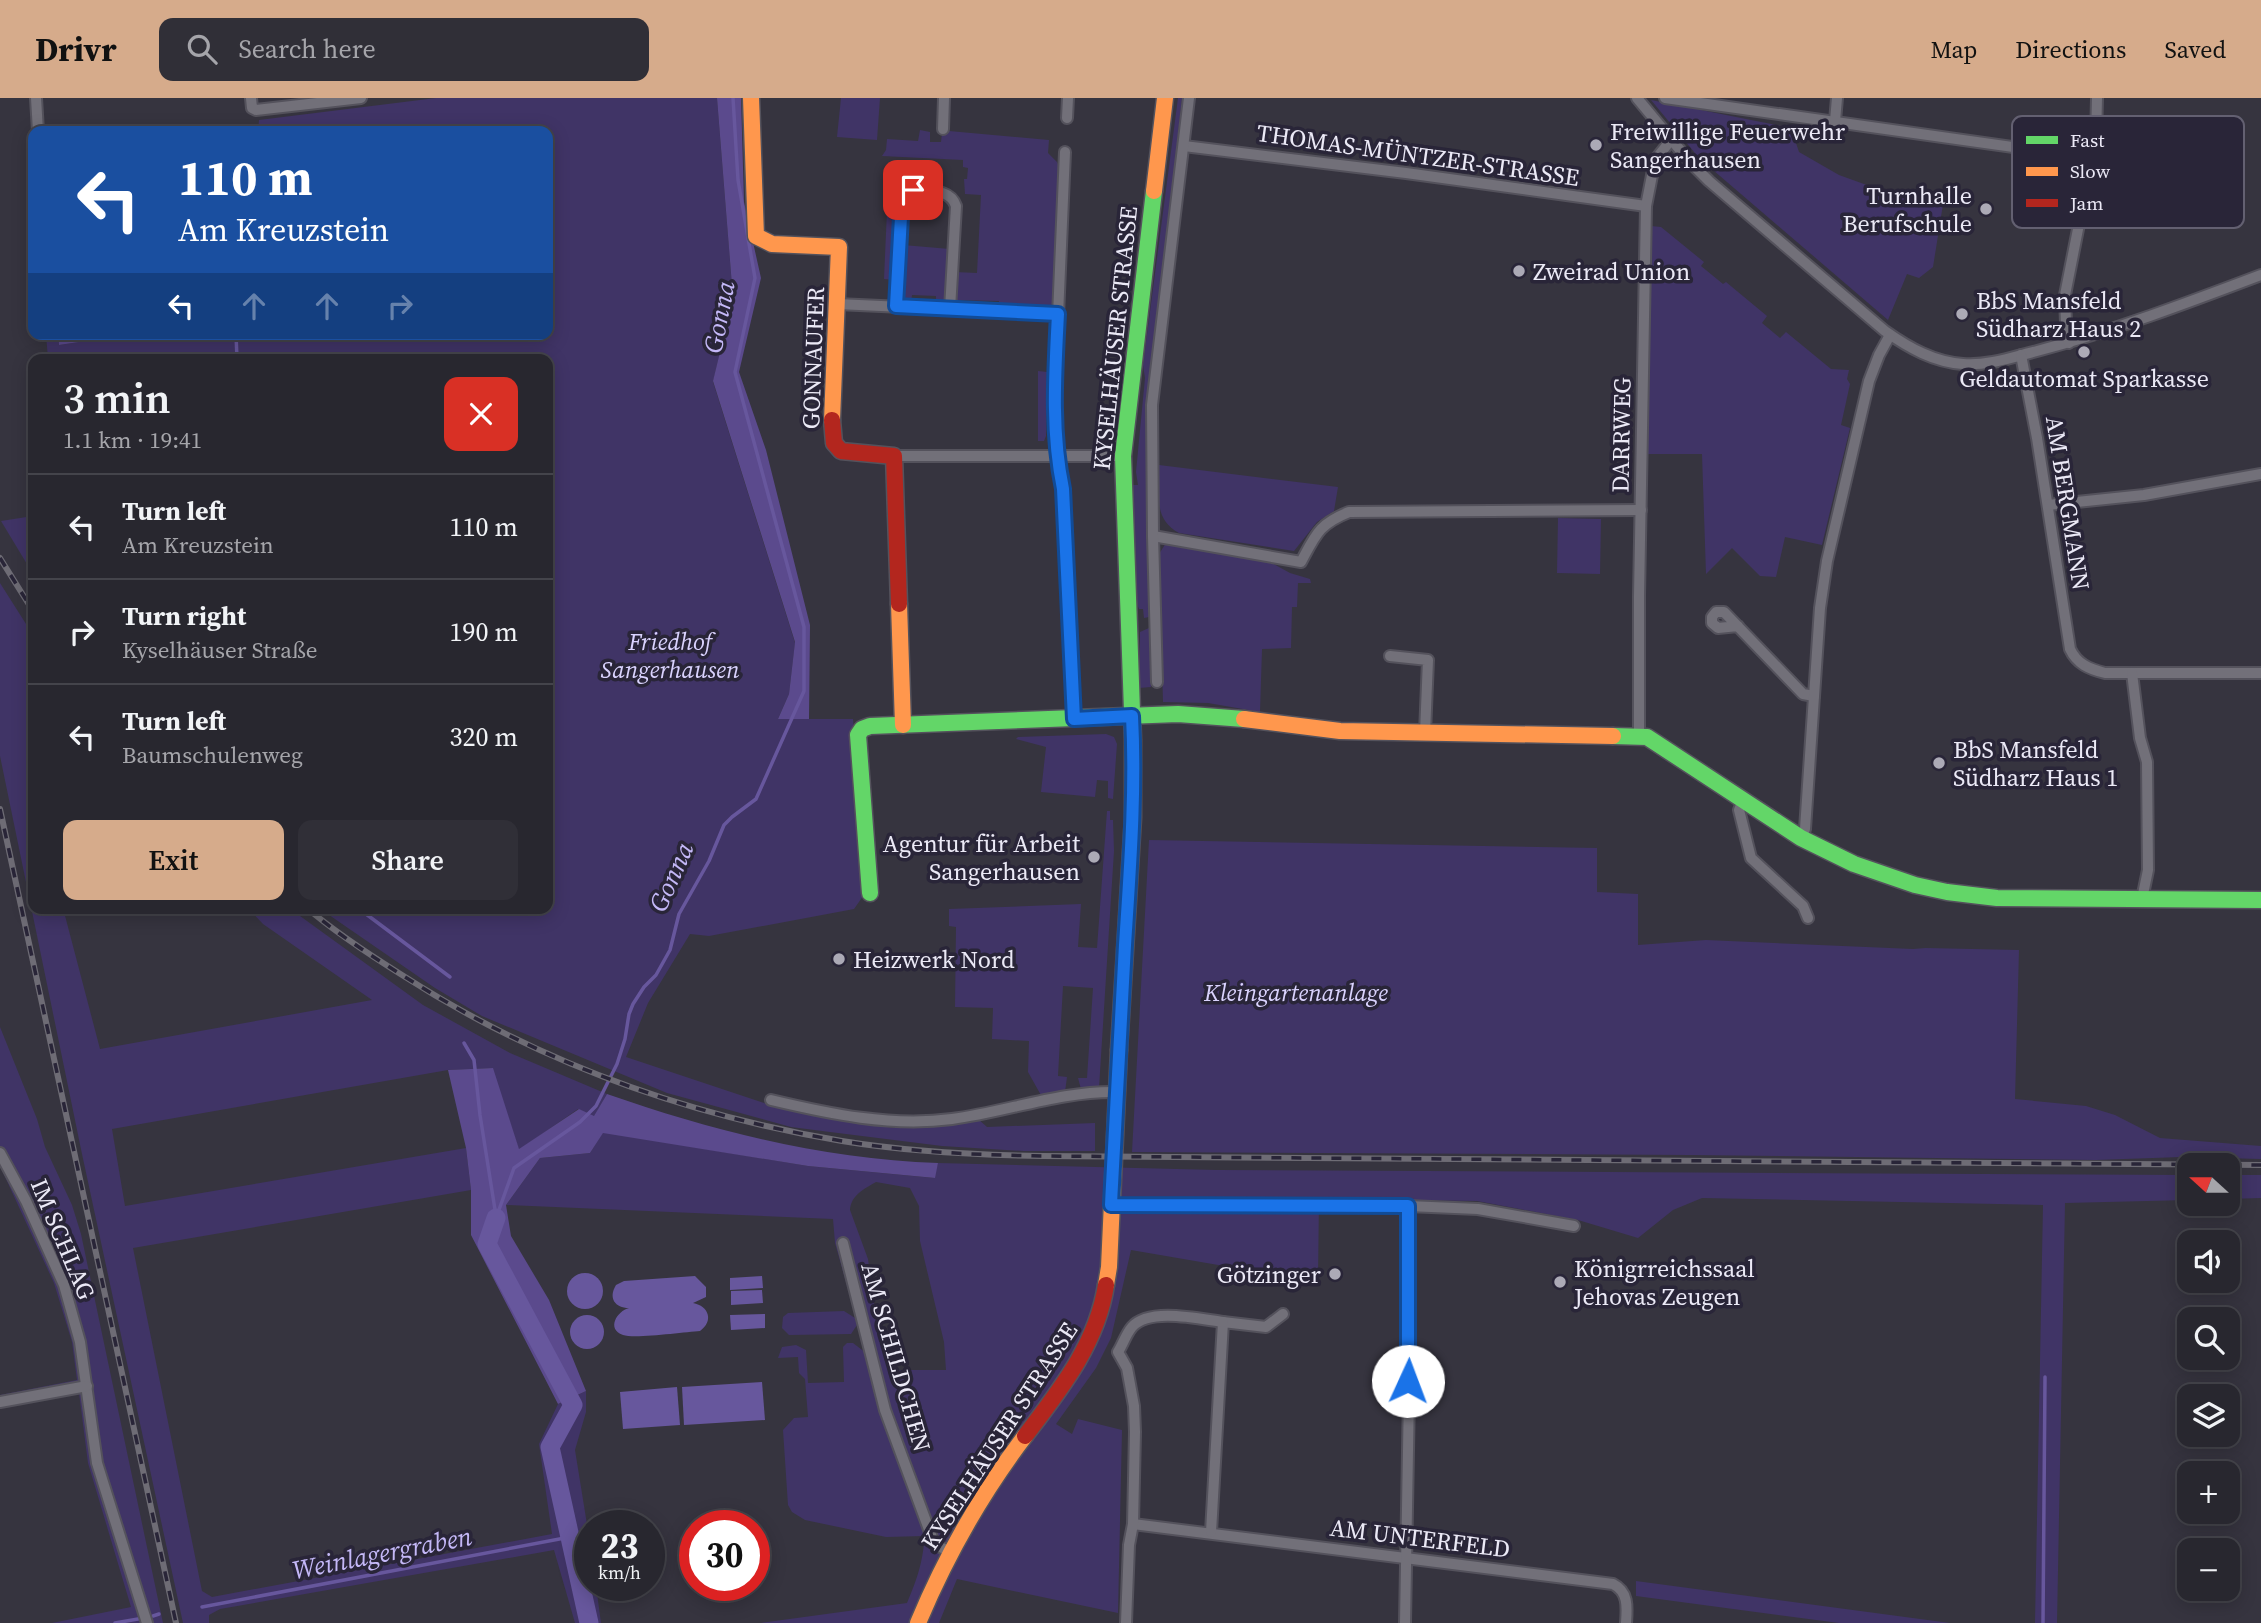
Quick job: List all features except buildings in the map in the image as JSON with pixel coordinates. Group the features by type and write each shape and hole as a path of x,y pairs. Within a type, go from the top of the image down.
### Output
{"street":[{"path":"36,98 38,126"},
{"path":"252,104 361,98"},
{"name":"GONNAUFER","path":"751,98 755,130 756,236 772,244 839,247 832,427 834,443 841,451 894,456"},
{"path":"943,129 944,98"},
{"path":"1067,118 1068,98"},
{"name":"KYSELHÄUSER STRASSE","path":"918,1623 948,1552 969,1517 1083,1357 1098,1322 1105,1294 1109,1267 1116,1092 1133,818 1123,456 1165,98"},
{"name":"KYSELHÄUSER STRASSE","path":"1157,682 1152,405 1189,98"},
{"path":"1638,98 1671,140 1709,181 1891,335 1925,355 1954,363 1980,364 2021,355 2069,343 2261,275"},
{"path":"1665,98 2012,147"},
{"path":"1835,121 1837,98"},
{"path":"2097,98 2097,116"},
{"name":"DARRWEG","path":"1639,736 1646,206 1652,167 1657,155 1671,140"},
{"name":"THOMAS-MÜNTZER-STRASSE","path":"1184,146 1646,206"},
{"name":"KYSELHÄUSER STRASSE","path":"1065,152 1055,386 1056,455 1063,489 1074,719"},
{"path":"896,306 902,199 913,190 944,193 953,199 956,206 950,309"},
{"path":"2069,343 2065,295 2078,228"},
{"path":"838,303 1058,314"},
{"path":"1801,838 1805,829 1821,601 1827,561 1868,385 1879,355 1891,335"},
{"name":"AM BERGMANN","path":"2021,355 2070,649 2074,656 2096,671 2132,673"},
{"path":"903,725 894,456 1123,456"},
{"path":"2048,505 2144,495 2261,474"},
{"path":"1153,536 1301,562 1317,533 1329,520 1349,512 1641,510"},
{"path":"1738,626 1803,694 1814,696"},
{"path":"1390,656 1428,660 1425,733"},
{"path":"2142,899 2148,870 2147,762 2140,738 2132,673 2261,673"},
{"path":"870,893 858,735 862,729 870,726 1192,714 1340,732 1647,737 1801,838 1871,871 1947,892 2024,900 2261,900"},
{"path":"1743,800 1740,810 1751,858 1803,906 1808,918"},
{"path":"771,1100 860,1118 894,1121 950,1119 1116,1092"},
{"name":"IM SCHLAG","path":"0,1153 26,1201 64,1285 80,1342 97,1462 147,1623"},
{"path":"1111,1205 1408,1206 1478,1209 1574,1226"},
{"path":"1405,1623 1410,1336 1408,1206"},
{"name":"AM SCHILDCHEN","path":"843,1243 885,1410 934,1543 948,1552"},
{"path":"1126,1623 1129,1545 1133,1524 1134,1406 1127,1368 1118,1352 1130,1329 1140,1320 1153,1317 1266,1327 1283,1314"},
{"path":"1211,1532 1223,1322"},
{"path":"0,1402 87,1386"},
{"name":"AM UNTERFELD","path":"1133,1524 1614,1584 1622,1589 1626,1600 1626,1623"}],"green space":[{"name":"Friedhof Sangerhausen","path":"436,98 717,98 733,298 713,382 795,643 789,694 778,719 853,719 866,892 854,909 709,936 690,934 648,1003 626,1057 773,1106 894,1128 978,1119 987,1127 1095,1123 1095,1151 1024,1151 942,1146 791,1127 667,1093 482,1016 435,988 328,914 553,914 553,354 48,354 46,340 59,340 59,345 93,340 553,340 553,126 258,126 259,120"},
{"path":"841,98 880,98 877,140 837,137"},
{"path":"1178,98 1182,98 1147,413 1149,617 1144,618 1143,609 1139,609 1135,599 1128,485 1138,485 1136,472 1145,378 1143,365"},
{"path":"1651,100 1791,128 1799,152 1839,175 1875,188 1944,198 1933,267 1919,278 1907,274 1888,320 1699,158"},
{"path":"920,130 930,132 930,142 941,142 942,133 949,131 1049,140 1048,153 1061,171 1055,301 1050,306 1037,310 1021,310 999,308 999,301 955,300 955,272 977,273 981,195 965,194 964,179 967,179 968,168 963,167 963,160 882,156 886,150 887,139 918,141"},
{"path":"888,188 899,188 895,280 884,279"},
{"path":"1651,226 1661,227 1704,262 1701,266 1723,284 1726,282 1767,316 1762,323 1780,338 1786,332 1831,369 1849,370 1847,379 1850,384 1841,425 1850,428 1822,545 1785,537 1776,577 1760,576 1732,548 1706,574 1702,454 1647,454"},
{"path":"903,245 950,249 947,299 936,304 936,296 912,295 911,303 902,298"},
{"path":"1038,371 1047,372 1044,441 1038,441"},
{"path":"1159,465 1338,487 1334,511 1317,522 1294,551 1179,533 1170,527 1161,513"},
{"path":"28,517 28,566 1,521"},
{"path":"1558,518 1601,519 1600,574 1557,573"},
{"path":"1166,543 1270,562 1290,573 1310,579 1311,583 1298,583 1297,607 1292,607 1291,648 1262,649 1260,712 1208,703 1163,702 1159,554"},
{"path":"0,583 28,627 28,892 0,756"},
{"path":"1149,628 1151,687 1139,688 1140,632"},
{"path":"1106,734 1114,737 1117,744 1113,799 1108,798 1108,781 1097,780 1095,797 1041,792 1046,747 1016,739 1018,737"},
{"path":"1107,811 1110,811 1110,820 1113,820 1114,851 1099,1088 1081,1089 1078,1078 1087,1078 1093,988 1063,986 1058,1076 1067,1077 1065,1092 1042,1097 1028,1072 1029,1041 992,1039 993,1008 955,1007 956,927 949,926 949,909 1081,904 1078,947 1097,948"},
{"name":"Kleingartenanlage","path":"1149,840 1597,848 1597,892 1638,894 1638,945 1706,940 1913,949 2019,950 2015,1099 2086,1106 2115,1115 2160,1138 2261,1146 2261,1159 2240,1158 2240,1153 2177,1153 2177,1157 2096,1160 1132,1152"},
{"path":"33,914 65,914 100,1049 372,1000 263,924 254,914 297,914 423,1005 510,1053 607,1094 594,1117 578,1109 519,1150 492,1068 448,1070 112,1129 125,1206 466,1148 471,1190 133,1248 202,1591 212,1597 552,1534 539,1444 558,1404 586,1391 586,1412 575,1450 585,1510 574,1510 574,1601 598,1601 601,1623 575,1623 554,1550 220,1609 209,1615 209,1623 183,1623"},
{"path":"0,1027 37,1119 45,1147 72,1205 81,1234 163,1623 52,1623 131,1607 88,1463 79,1393 0,1408 0,1395 77,1380 72,1342 54,1283 0,1166"},
{"path":"603,1132 808,1166 934,1178 938,1163 1217,1170 2177,1175 2177,1200 2065,1203 2057,1623 2035,1623 2043,1205 1702,1198 1673,1210 1638,1238 1578,1220 1477,1201 1319,1199 1318,1279 1259,1272 1131,1250 1111,1338 1096,1368 1056,1424 1072,1434 1078,1419 1122,1430 1118,1613 957,1579 939,1623 761,1623 907,1603 922,1555 925,1536 886,1537 805,1520 792,1512 788,1505 783,1430 794,1418 808,1417 805,1379 799,1373 798,1357 778,1358 782,1347 796,1345 806,1350 808,1383 844,1382 843,1347 847,1343 853,1343 866,1353 835,1243 833,1219 506,1205 540,1158 590,1153","holes":["876,1182 910,1188 919,1206 920,1241 944,1342 946,1370 893,1370 874,1304 868,1259 850,1210 856,1196"]},
{"path":"2240,1175 2261,1175 2261,1198 2240,1199"},
{"path":"844,1311 855,1318 857,1325 851,1334 789,1335 782,1328 783,1317 788,1313"},
{"path":"1636,1581 1950,1623 1839,1623 1636,1596"}],"shaded area":[{"path":"717,98 741,98 744,202 761,278 739,372 766,450 810,625 809,719 778,719 789,694 795,642 713,381 733,298"},
{"path":"59,340 93,340 59,345"},
{"path":"493,1068 519,1149 579,1109 594,1116 607,1094 687,1120 769,1141 853,1156 938,1163 935,1178 808,1166 603,1133 590,1153 540,1158 506,1205 511,1236 549,1300 586,1391 558,1404 471,1235 471,1190 466,1148 448,1070"},
{"path":"585,1273 597,1279 603,1291 597,1303 585,1309 573,1303 567,1291 573,1279"},
{"path":"695,1276 706,1287 706,1297 693,1303 703,1307 708,1314 707,1323 700,1331 629,1336 615,1329 617,1316 629,1308 614,1301 616,1285 624,1281"},
{"path":"762,1276 763,1288 730,1290 730,1278"},
{"path":"762,1290 763,1303 731,1305 731,1291"},
{"path":"765,1314 765,1328 731,1330 730,1315"},
{"path":"587,1315 599,1320 604,1332 599,1344 587,1349 575,1344 570,1332 575,1320"},
{"path":"762,1382 765,1420 684,1425 682,1387"},
{"path":"677,1387 680,1425 623,1429 620,1392"}],"waterway":[{"name":"Gonna","path":"496,1218 514,1168 580,1122 596,1106 617,1064 633,1004 656,975 670,950 679,914 709,861 724,825 756,799 804,691 804,627 735,372 755,278 738,180 733,98"},
{"path":"236,340 237,354"},
{"path":"366,914 450,977"},
{"path":"464,1043 474,1060 496,1216"},
{"name":"Gonna","path":"496,1218 487,1244 573,1405 550,1447 589,1623"},
{"path":"2043,1623 2045,1377"},
{"name":"Weinlagergraben","path":"202,1607 570,1537"},
{"name":"Weinlagergraben","path":"153,1616 159,1614"},
{"name":"Weinlagergraben","path":"115,1623 138,1619"}],"railway":[{"path":"0,558 28,603"},
{"path":"0,809 176,1623"},
{"path":"315,914 366,952 453,1006 505,1034 559,1058 669,1100 784,1130 867,1145 942,1152 1043,1156 2261,1165"}],"traffic: fast":[{"path":"1119,1050 1133,818 1133,739 1123,456 1154,191"},
{"path":"870,893 858,735 862,729 870,726 1178,714 1244,719"},
{"path":"1613,736 1647,737 1801,838 1854,864 1915,885 1997,898 2261,900"}],"traffic: slow":[{"path":"751,98 756,236 772,244 839,247 832,420"},
{"path":"1154,191 1165,98"},
{"path":"899,604 903,725"},
{"path":"1244,719 1340,731 1613,736"},
{"path":"1106,1285 1119,1050"},
{"path":"918,1623 965,1526 1025,1436"}],"traffic: jam":[{"path":"832,420 834,443 841,451 894,456 899,604"},
{"path":"1025,1436 1064,1384 1086,1347 1106,1285"}],"place":[{"name":"Freiwillige Feuerwehr Sangerhausen","path":"1596,145"},
{"name":"Turnhalle Berufschule","path":"1986,209"},
{"name":"Zweirad Union","path":"1519,271"},
{"name":"BbS Mansfeld Südharz Haus 2","path":"1962,314"},
{"name":"Geldautomat Sparkasse","path":"2084,352"},
{"name":"BbS Mansfeld Südharz Haus 1","path":"1939,763"},
{"name":"Agentur für Arbeit Sangerhausen","path":"1094,857"},
{"name":"Heizwerk Nord","path":"839,959"},
{"name":"Götzinger","path":"1335,1274"},
{"name":"Königrreichssaal Jehovas Zeugen","path":"1560,1282"}],"route":[{"path":"913,190 902,199 896,306 1058,314 1056,455 1063,489 1074,719 1132,716 1133,818 1111,1205 1408,1206 1408,1381"}]}
